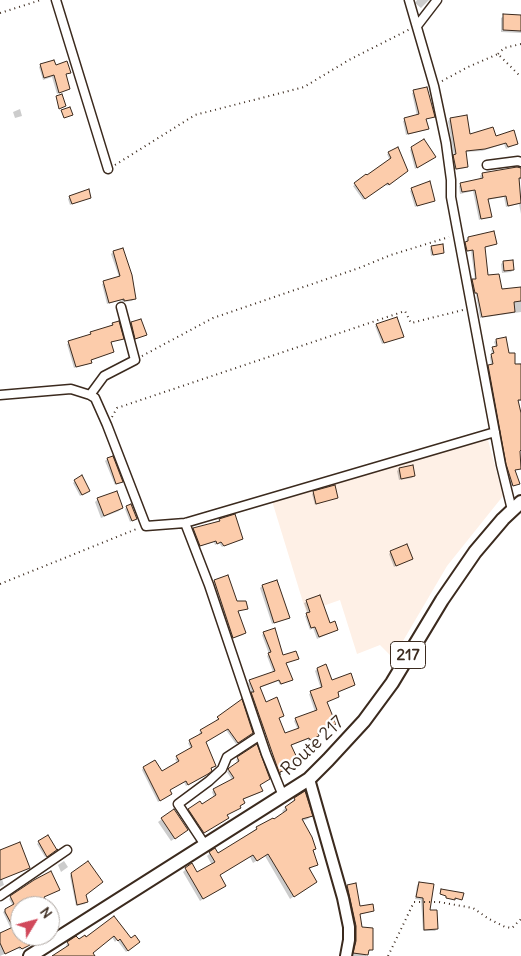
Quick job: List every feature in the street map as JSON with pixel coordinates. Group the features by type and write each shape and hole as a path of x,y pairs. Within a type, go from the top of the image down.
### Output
{"main road":[{"name":"Route 217","path":"30,956 309,779 364,721 392,683 458,577 492,531 516,506"}],"street":[{"path":"56,0 108,169"},
{"path":"409,0 434,86 446,143 451,180 451,197 501,466 516,506"},
{"path":"417,26 437,0"},
{"path":"487,165 518,160 521,162"},
{"path":"90,395 104,376 135,360 121,307"},
{"path":"0,395 72,389 95,398 146,526 185,523 495,432"},
{"path":"185,523 212,594 259,736 283,796"},
{"path":"205,846 178,804 222,769 227,757 259,736"},
{"path":"309,779 343,898 349,927 346,956"},
{"path":"0,896 67,850"}],"path":[{"path":"0,13 41,0"},
{"path":"108,169 195,115 304,87 349,60 417,26"},
{"path":"434,86 468,67 498,54 504,48 521,44"},
{"path":"498,54 521,77"},
{"path":"135,360 212,318 359,268 391,254 428,245 458,234"},
{"path":"107,425 117,408 405,311 411,323 472,308"},
{"path":"0,584 146,526"},
{"path":"388,956 414,902 439,902 473,908 505,927 512,928 521,919"}],"shaded area":[{"path":"488,440 503,496 447,566 393,658 380,645 357,654 340,600 306,612 272,501 412,458"}],"building":[{"path":"503,14 521,15 521,31 503,30"},
{"path":"54,60 56,65 67,61 71,73 66,74 70,89 59,93 54,75 44,78 40,64"},
{"path":"427,87 435,117 426,119 429,129 408,134 404,118 419,114 413,90"},
{"path":"62,94 66,106 59,109 56,96"},
{"path":"70,107 73,115 64,118 61,110"},
{"path":"467,115 470,134 493,127 496,136 514,130 518,144 508,147 506,143 485,149 466,151 468,167 456,169 453,155 456,154 450,118"},
{"path":"424,139 436,157 417,168 411,147"},
{"path":"398,147 408,171 365,199 354,183 391,158 388,152"},
{"path":"517,167 521,168 521,178 519,178 521,203 508,206 506,196 488,199 492,217 481,219 475,190 462,192 460,183 483,178 482,173"},
{"path":"430,181 435,201 417,206 411,188"},
{"path":"89,189 91,198 72,204 69,196"},
{"path":"494,231 497,244 485,247 488,275 499,274 502,289 521,287 521,301 514,302 515,312 482,317 472,279 476,279 473,250 467,251 465,242 468,241 468,237"},
{"path":"443,244 444,253 433,255 431,246"},
{"path":"123,248 132,275 136,299 124,301 124,299 109,303 103,281 120,276 113,251"},
{"path":"513,260 514,270 504,271 503,261"},
{"path":"397,317 404,337 384,343 376,324"},
{"path":"141,319 147,335 135,339 131,322"},
{"path":"119,321 124,339 111,342 114,352 91,360 92,363 76,367 68,341 91,334 90,332 113,325 112,323"},
{"path":"506,337 509,353 515,353 515,364 521,364 521,400 518,400 521,413 521,469 515,470 520,484 513,486 506,464 488,365 493,364 491,354 494,353 492,347 497,346 496,339"},
{"path":"113,456 123,482 116,484 107,458"},
{"path":"413,465 415,476 401,479 399,468"},
{"path":"82,475 90,491 82,495 74,480"},
{"path":"335,485 338,498 316,504 313,491"},
{"path":"117,491 123,508 104,516 97,498"},
{"path":"131,504 137,519 132,521 126,506"},
{"path":"235,514 243,539 224,546 221,542 217,544 216,541 200,546 193,528 220,521 219,519"},
{"path":"407,544 413,559 396,566 390,551"},
{"path":"228,575 237,601 246,601 248,609 238,611 246,633 233,638 214,580"},
{"path":"277,580 290,618 274,623 262,585"},
{"path":"320,595 330,623 335,621 338,630 319,637 315,627 311,628 306,613 310,612 306,600"},
{"path":"275,628 283,655 296,651 299,659 286,663 293,680 281,684 279,680 260,687 266,702 277,697 284,716 279,718 285,733 299,728 295,718 317,710 310,691 322,687 317,668 326,664 332,680 351,673 355,685 338,692 339,697 327,702 336,724 318,733 319,736 291,745 298,760 291,763 293,767 280,772 280,775 251,692 254,692 249,680 275,671 268,653 271,652 263,632"},
{"path":"242,699 253,733 238,743 228,729 206,742 216,766 211,768 212,771 208,774 188,785 186,781 170,790 172,794 160,801 143,767 155,760 162,771 179,761 176,756 192,747 189,740 202,733 200,730 219,719 217,717"},
{"path":"257,744 270,779 260,785 263,791 243,799 245,803 240,806 241,808 227,815 229,818 204,833 188,809 200,801 202,804 216,795 213,789 234,778 228,769 239,761 237,757"},
{"path":"305,791 313,816 302,819 316,849 313,850 318,865 309,868 317,882 294,897 268,854 257,861 253,855 220,875 226,886 203,899 185,868 192,863 197,872 215,862 209,852 215,848 218,853 257,829 256,827 274,819 287,810 285,807 295,800 294,798"},
{"path":"174,809 188,830 175,839 161,818"},
{"path":"48,835 57,850 47,857 38,841"},
{"path":"20,842 30,868 0,880 0,850"},
{"path":"88,861 103,882 86,895 88,902 77,905 71,873"},
{"path":"51,871 60,890 46,896 10,896"},
{"path":"419,882 434,884 430,910 437,910 438,929 424,930 423,898 416,897"},
{"path":"356,883 360,906 373,904 374,911 360,914 362,927 373,928 373,950 369,950 368,955 353,953 356,941 356,926 347,885"},
{"path":"441,889 464,893 462,900 446,898 446,896 440,894"},
{"path":"10,906 10,921 5,912 5,909"},
{"path":"114,916 131,938 135,935 140,942 128,951 120,939 118,941 114,936 93,953 95,956 52,956 69,945 67,942 76,936 79,939 85,935 86,937"},
{"path":"10,928 10,946 28,946 22,949 20,947 5,954 0,943 0,933"}]}
